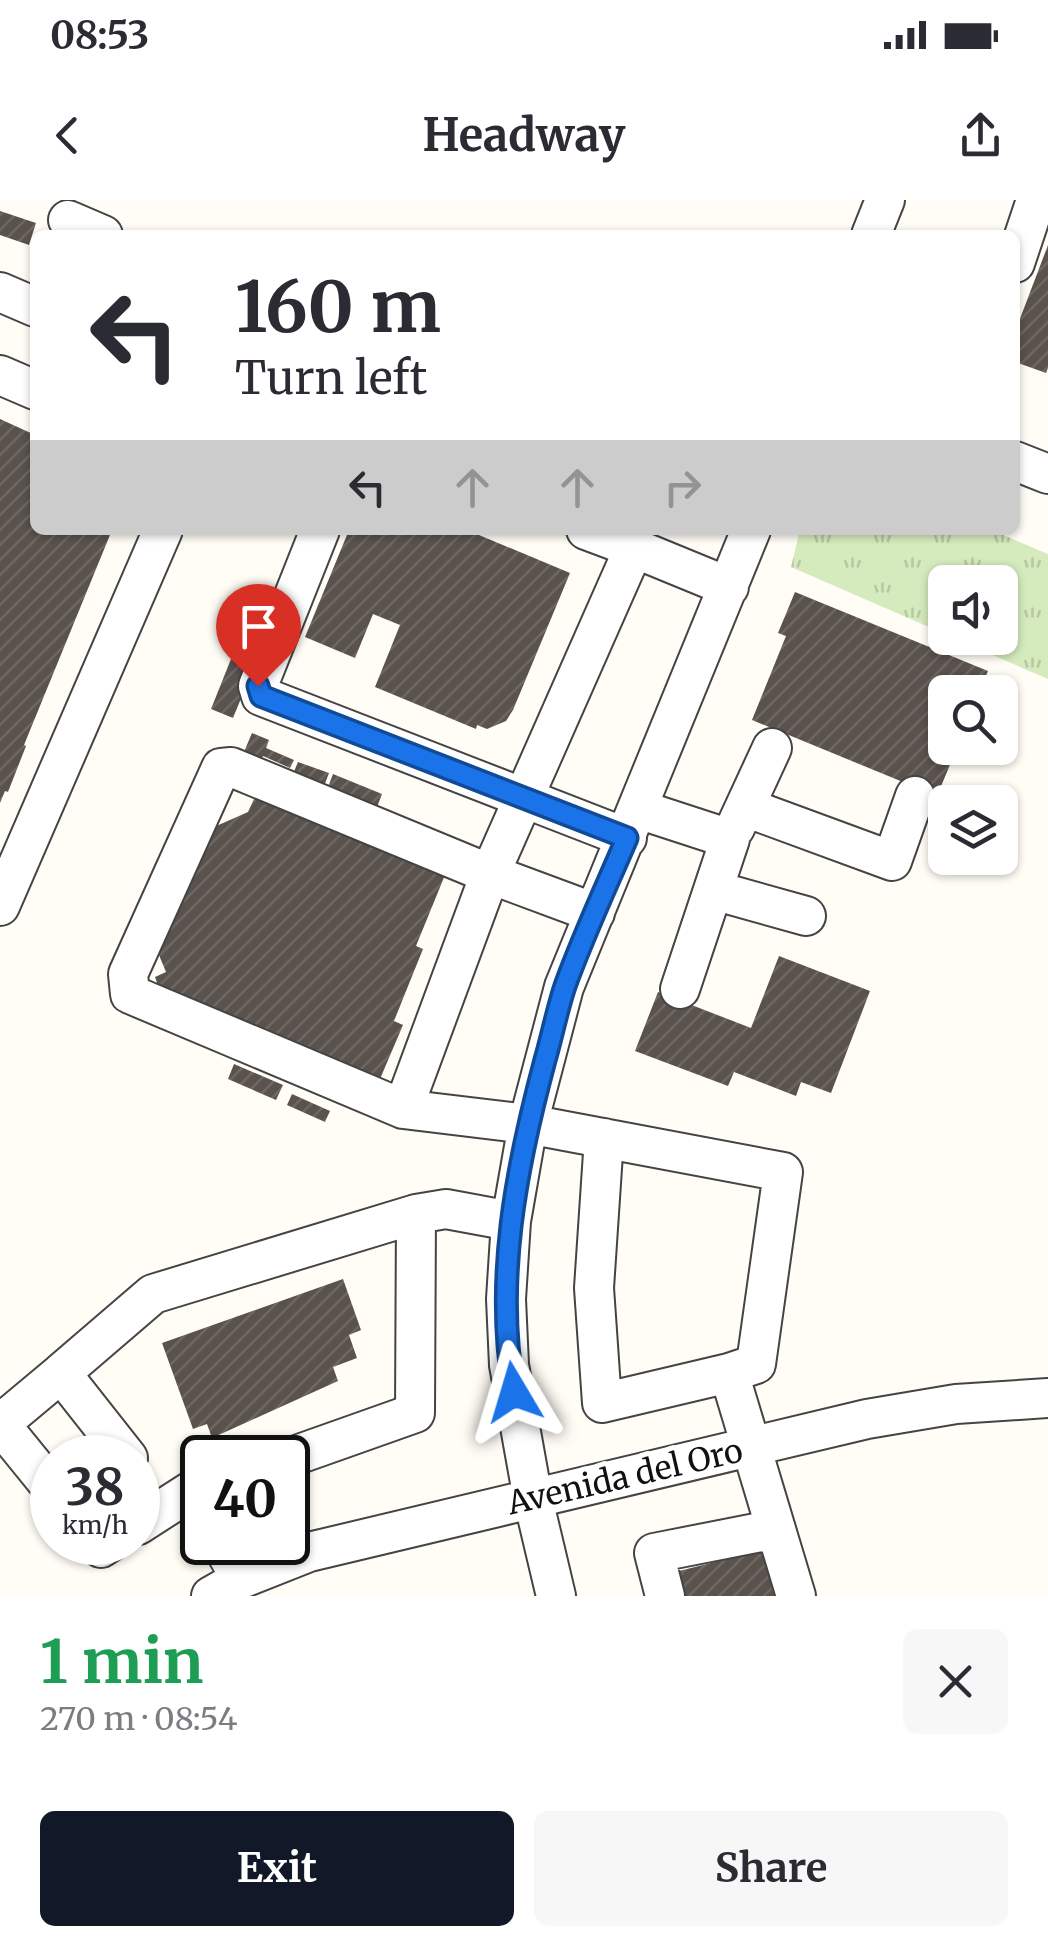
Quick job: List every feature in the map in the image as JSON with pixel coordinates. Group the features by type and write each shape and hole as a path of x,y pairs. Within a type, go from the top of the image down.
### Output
{"street":[{"path":"873,230 885,200"},
{"path":"1020,247 1036,200"},
{"path":"68,220 91,230"},
{"path":"0,292 30,305"},
{"path":"0,375 30,388"},
{"path":"1020,463 1048,474"},
{"path":"0,906 161,535"},
{"path":"318,535 258,686 261,696 522,796 633,823 738,823 892,861 915,796"},
{"path":"599,535 728,586"},
{"path":"556,1596 509,1365 506,1298 510,1221 528,1124 564,988 750,535"},
{"path":"403,1109 522,796 634,548"},
{"path":"680,989 738,823 772,748"},
{"path":"594,913 231,767 221,768 128,974 130,994 403,1109 528,1124 604,1138 783,1172 756,1364 602,1403 594,1288 604,1138"},
{"path":"713,890 806,916"},
{"path":"30,1461 0,1424 153,1294 416,1214 446,1208 510,1221"},
{"path":"310,1450 415,1413 416,1214"},
{"path":"61,1373 110,1435"},
{"path":"729,1373 796,1596"},
{"name":"Avenida del Oro","path":"228,1589 309,1552 752,1446 868,1419 956,1404 1048,1398"},
{"path":"665,1596 654,1553 776,1528"}],"green space":[{"path":"799,535 1003,535 1048,554 1048,679 992,655 1018,655 1018,565 928,565 928,627 791,567"}],"building":[{"path":"0,211 36,223 30,230 29,245 0,235"},
{"path":"1048,245 1046,373 1020,364 1020,319"},
{"path":"0,419 30,433 30,535 110,535 8,792 5,791 0,803"},
{"path":"347,535 479,535 570,573 513,710 506,721 487,729 477,725 476,729 375,687 400,625 373,614 355,658 305,637"},
{"path":"795,592 928,646 928,655 949,655 988,671 986,675 928,675 928,765 950,765 942,785 928,785 928,792 752,720 786,636 778,633"},
{"path":"259,595 276,602 276,613 233,718 211,709"},
{"path":"252,733 269,740 266,748 294,760 290,768 263,756 258,767 241,759"},
{"path":"298,762 329,773 324,786 293,774"},
{"path":"333,774 382,794 374,815 325,795"},
{"path":"255,797 445,875 416,946 423,949 394,1021 403,1025 377,1086 161,994 155,977 166,972 154,943 205,831 248,812"},
{"path":"779,956 870,991 831,1093 801,1082 796,1096 734,1072 728,1086 635,1051 658,992 751,1028"},
{"path":"234,1064 283,1085 276,1100 228,1079"},
{"path":"292,1094 330,1111 325,1122 287,1105"},
{"path":"343,1279 361,1330 349,1335 357,1358 333,1367 338,1381 219,1435 211,1435 207,1424 193,1429 162,1343"},
{"path":"767,1549 780,1596 680,1596 675,1572"}],"route":[{"path":"258,686 261,696 627,838 564,988 528,1124 510,1221 506,1298 514,1392"}]}
